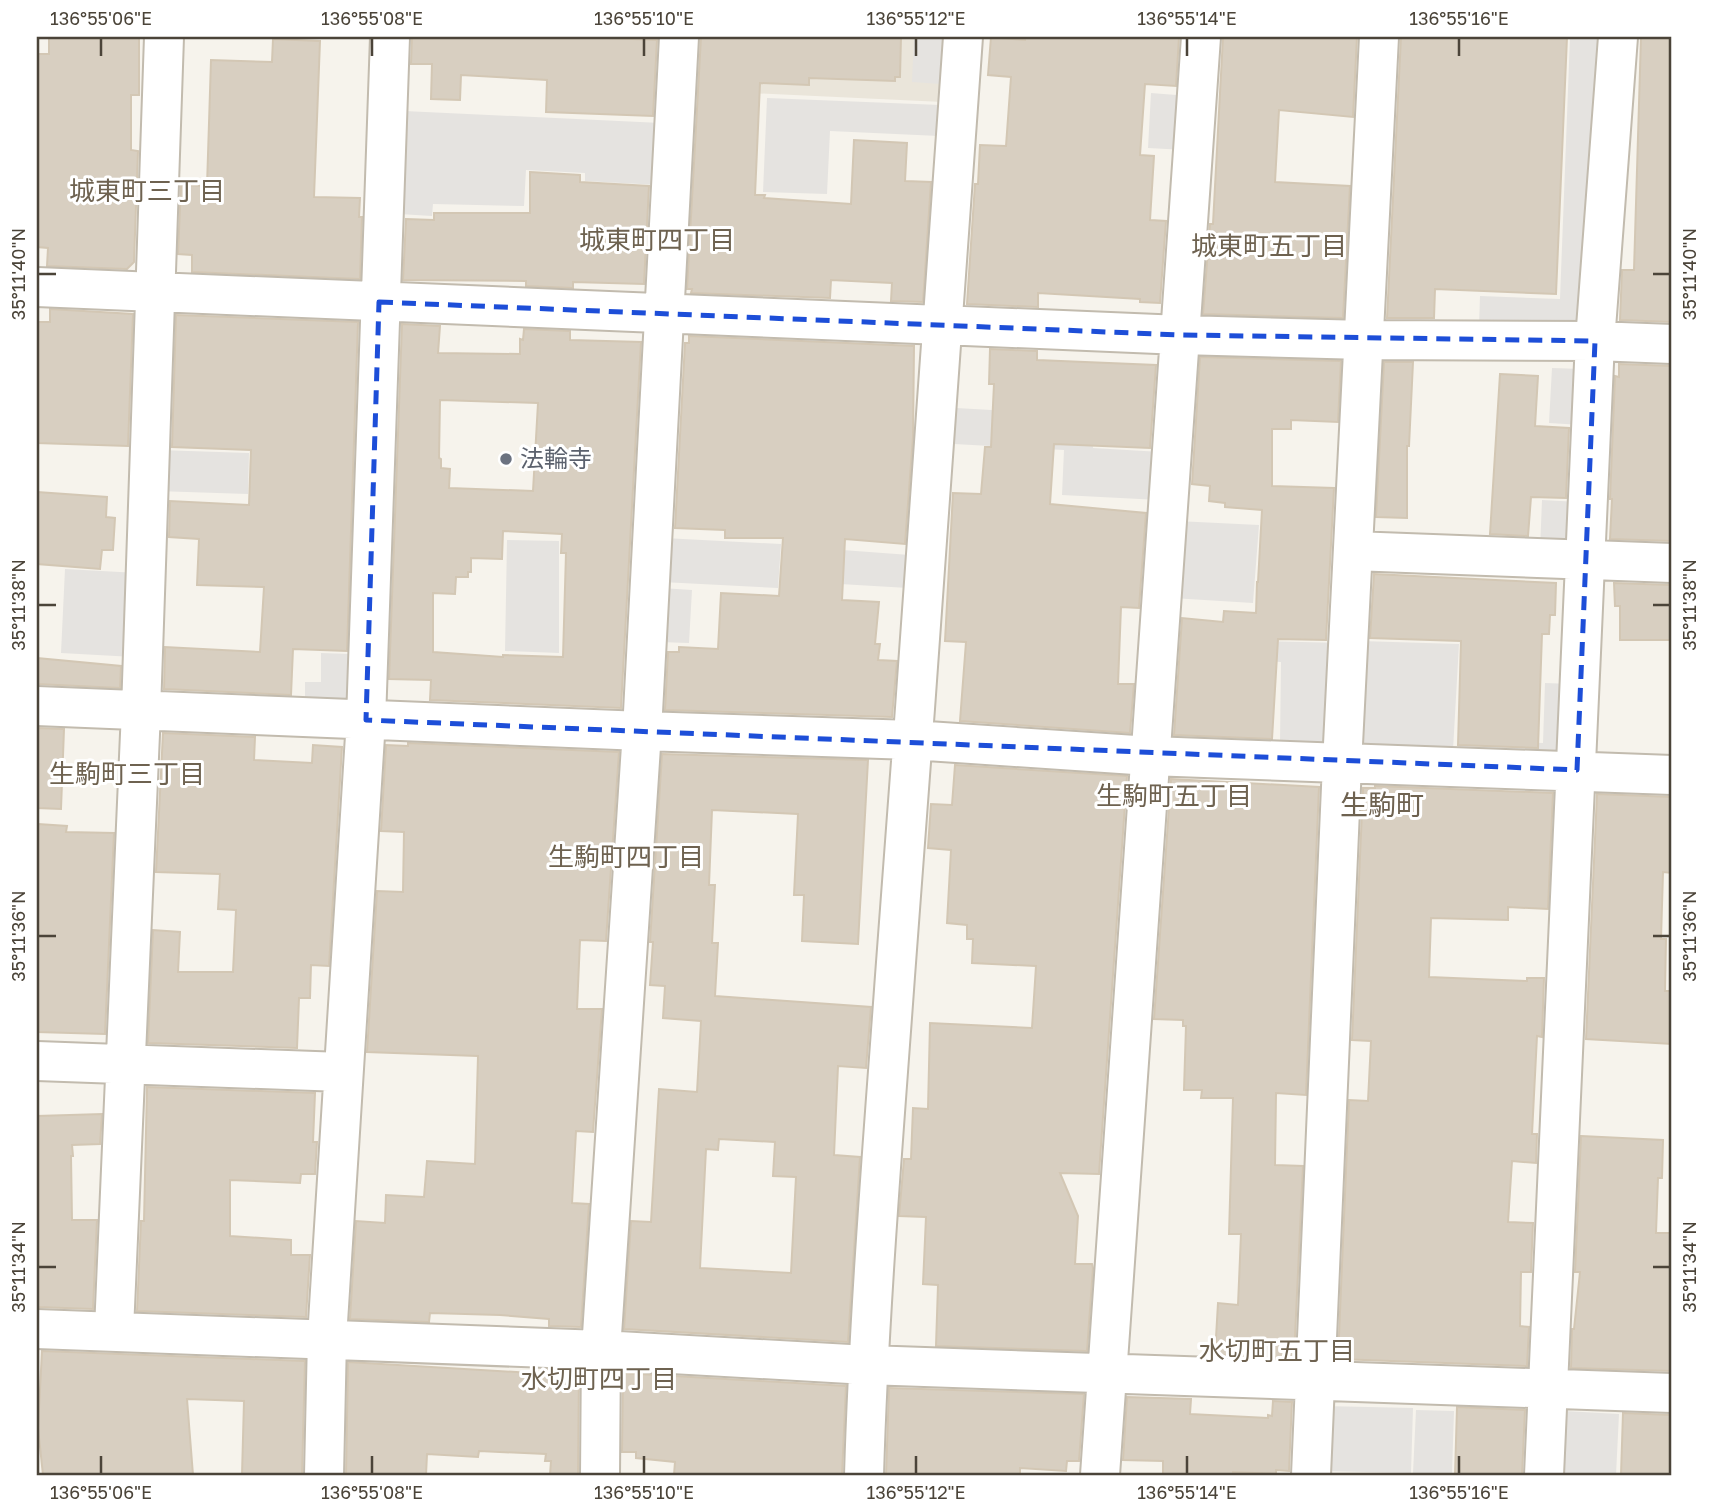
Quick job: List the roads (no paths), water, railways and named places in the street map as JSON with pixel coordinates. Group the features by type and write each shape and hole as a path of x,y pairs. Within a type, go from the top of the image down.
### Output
{"street":[{"path":"114,1330 141,711 164,37"},
{"path":"324,1475 327,1338 366,720 390,37"},
{"path":"600,1475 601,1350 642,732 679,37"},
{"path":"864,1475 867,1365 945,325 963,37"},
{"path":"1100,1475 1202,37"},
{"path":"1311,1475 1342,764 1379,37"},
{"path":"1544,1475 1595,341 1618,37"},
{"path":"37,287 1181,335 1672,344"},
{"path":"1353,551 1672,563"},
{"path":"37,706 642,732 912,740 1150,756 1672,775"},
{"path":"37,1061 342,1072"},
{"path":"37,1329 327,1338 867,1365 1672,1393"}],"place":[{"name":"法輪寺","path":"506,459"}],"district":[{"name":"城東町三丁目","path":"147,191"},
{"name":"城東町四丁目","path":"657,240"},
{"name":"城東町五丁目","path":"1269,246"},
{"name":"生駒町三丁目","path":"127,774"},
{"name":"生駒町五丁目","path":"1174,796"},
{"name":"生駒町","path":"1382,805"},
{"name":"生駒町四丁目","path":"626,857"},
{"name":"水切町五丁目","path":"1277,1351"},
{"name":"水切町四丁目","path":"599,1379"}]}
